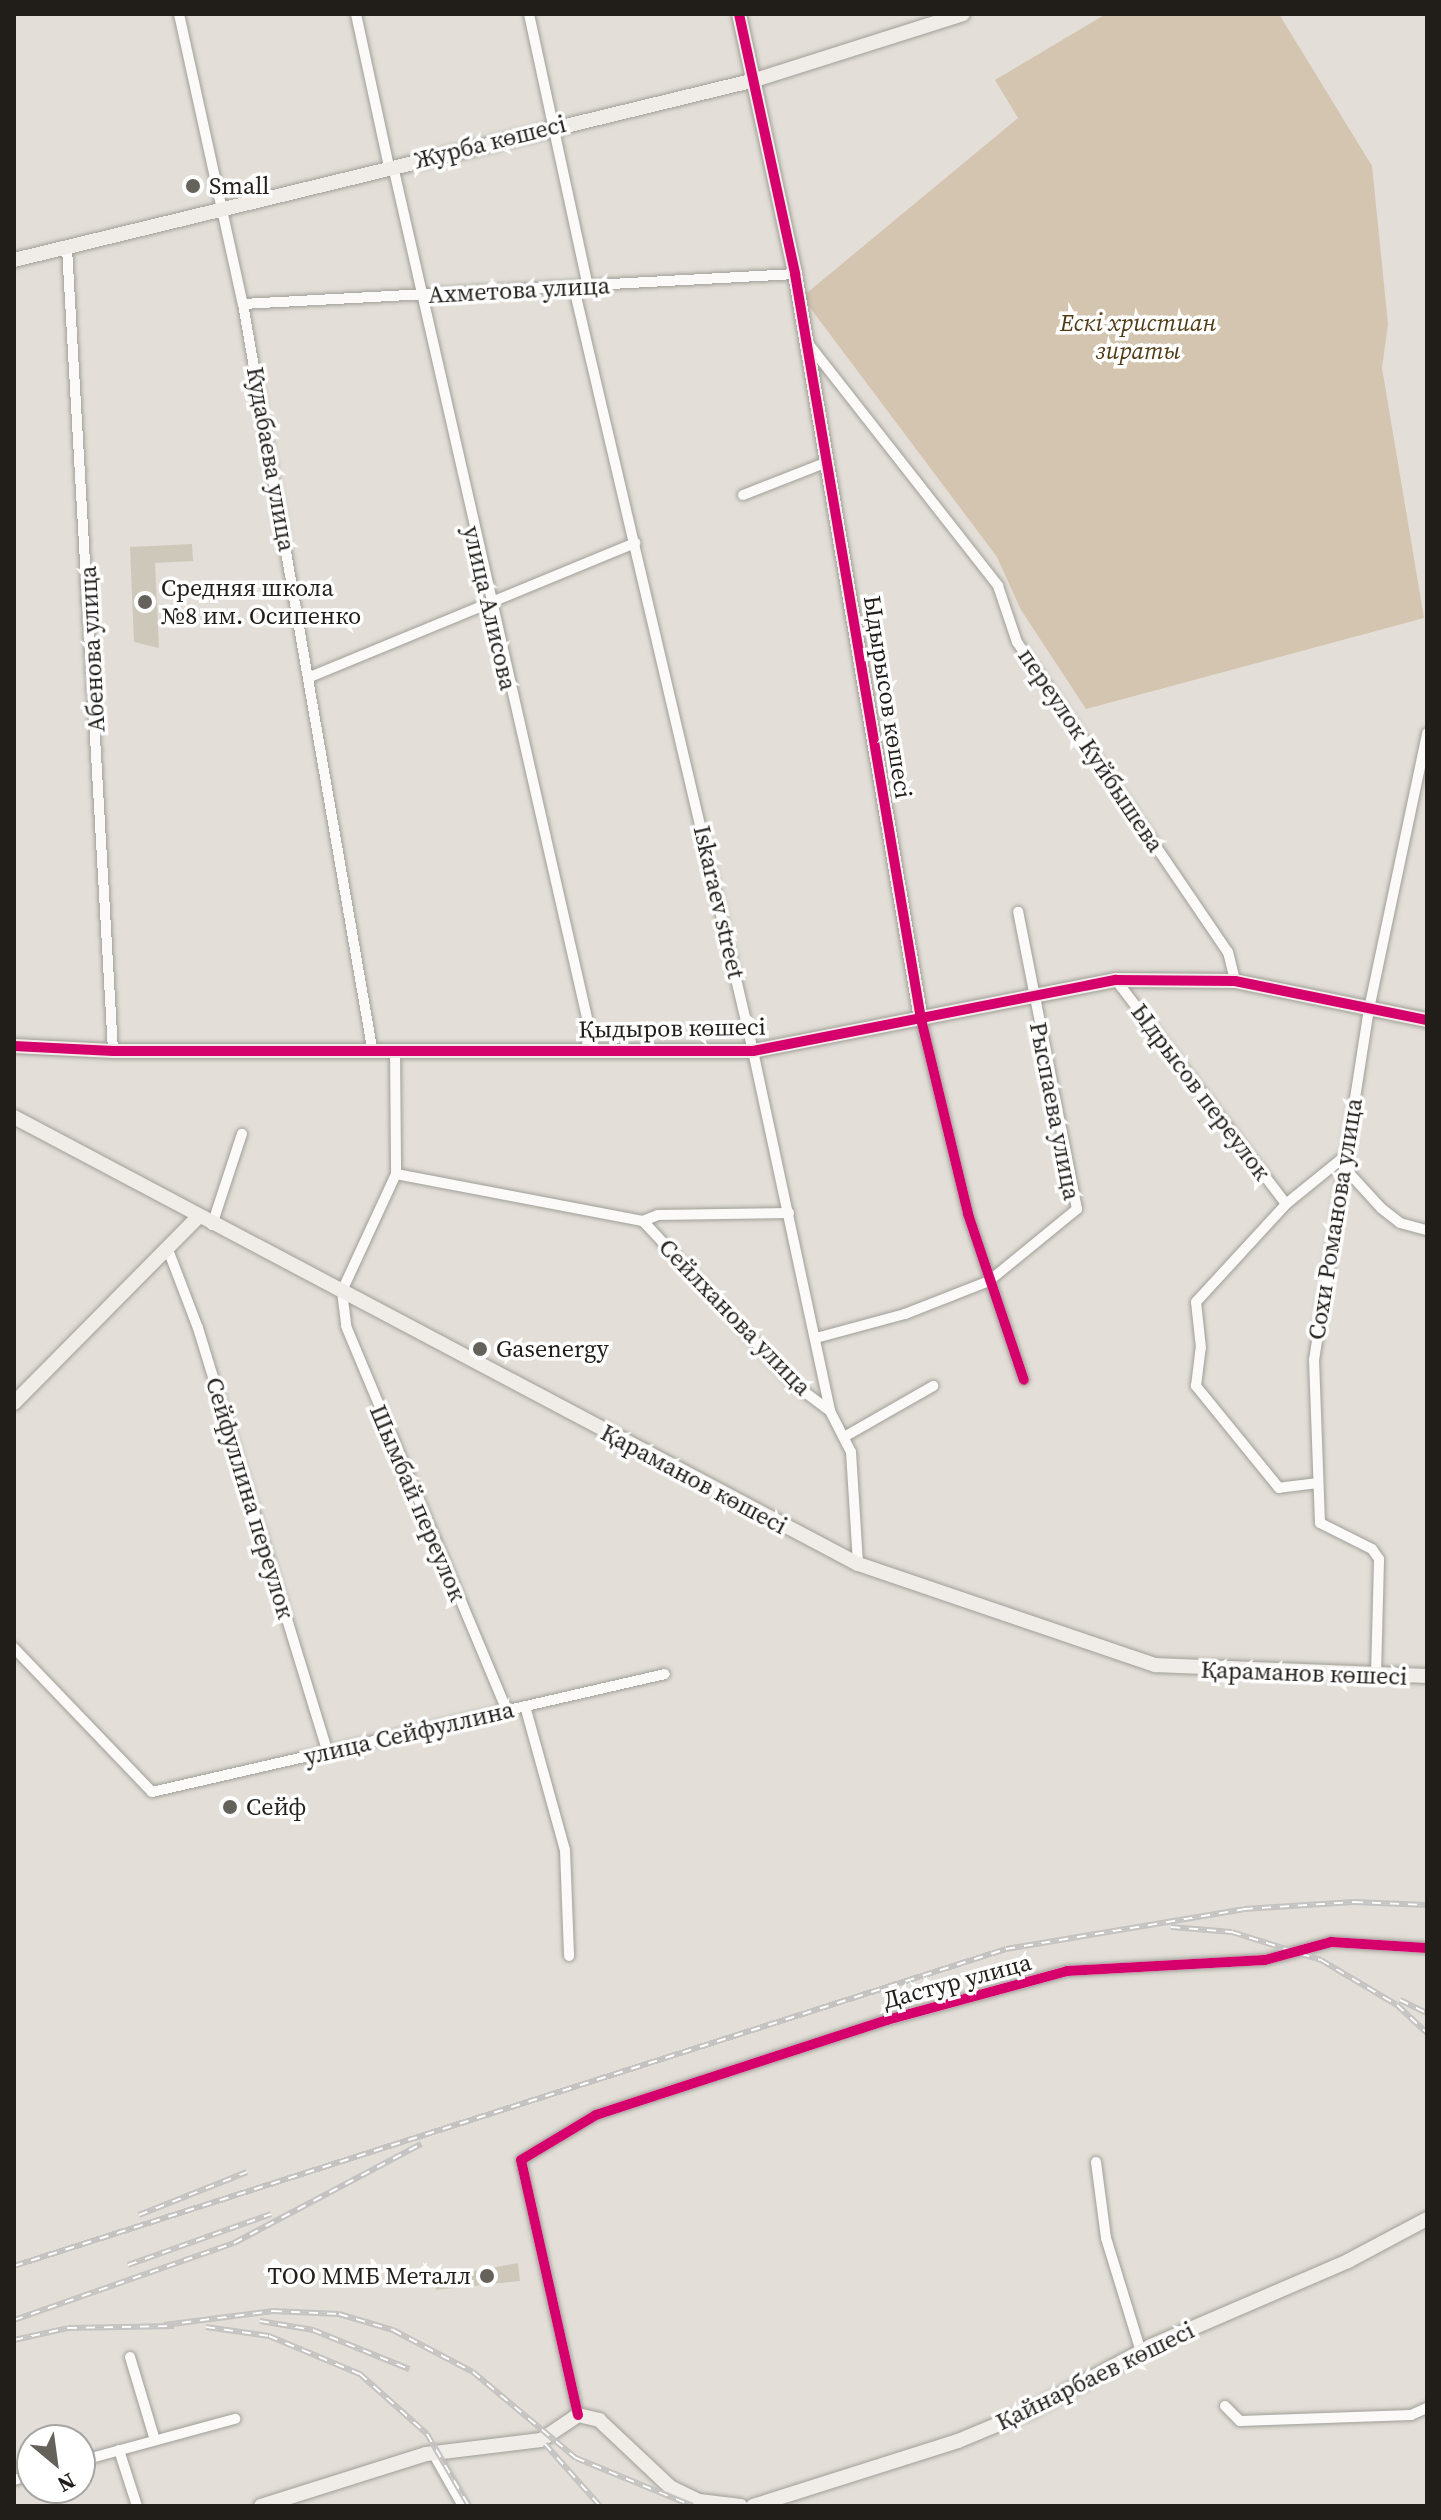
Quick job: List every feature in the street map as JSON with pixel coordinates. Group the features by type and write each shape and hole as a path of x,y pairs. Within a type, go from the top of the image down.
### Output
{"street":[{"name":"Кудабаева улица","path":"179,14 225,209 243,304 372,1048"},
{"name":"улица Алисова","path":"356,14 489,604 588,1022 587,1049"},
{"path":"529,14 588,287"},
{"name":"Ыдырысов көшесі","path":"739,14 795,274 800,331 827,462 921,1019 988,1281 1024,1380"},
{"name":"Журба көшесі","path":"14,260 553,125 755,80 963,14"},
{"name":"Абенова улица","path":"67,248 113,1051"},
{"name":"Ахметова улица","path":"243,304 795,274"},
{"name":"Iskaraev street","path":"574,288 753,1051 830,1411 844,1437 857,1494 858,1564"},
{"name":"переулок Куйбышева","path":"800,331 998,586 1017,642 1228,952 1235,981"},
{"path":"743,495 827,462"},
{"path":"310,677 635,543"},
{"name":"Сохи Романова улица","path":"1376,1675 1379,1559 1372,1549 1322,1526 1318,1483 1316,1332 1369,1009 1427,733"},
{"name":"Рыспаева улица","path":"816,1338 905,1314 988,1281 1077,1209 1031,995 1018,912"},
{"name":"Қыдыров көшесі","path":"14,1046 113,1051 372,1048 753,1051 1116,980 1235,981 1427,1020"},
{"name":"Ыдрысов переулок","path":"1116,980 1286,1204"},
{"path":"342,1291 396,1174 395,1049"},
{"name":"Қараманов көшесі","path":"14,1117 212,1225 858,1564 1155,1665 1427,1676"},
{"path":"212,1225 242,1134"},
{"path":"1318,1483 1279,1488 1196,1386 1196,1302 1286,1204 1345,1156 1350,1174 1381,1208 1400,1223 1427,1230"},
{"name":"Сейлханова улица","path":"396,1174 643,1221 658,1215 789,1213"},
{"path":"14,1403 198,1217"},
{"name":"Сейлханова улица","path":"643,1221 794,1384 830,1411"},
{"name":"Сейфуллина переулок","path":"167,1247 198,1328 328,1752"},
{"name":"Шымбай переулок","path":"342,1291 346,1326 368,1389 507,1710"},
{"path":"844,1437 933,1386"},
{"name":"улица Сейфуллина","path":"14,1648 152,1792 665,1674"},
{"path":"525,1706 565,1850 569,1956"},
{"name":"Дастур улица","path":"578,2415 521,2160 596,2115 887,2020 1067,1971 1265,1960 1331,1942 1427,1948"},
{"path":"1096,2162 1106,2238 1141,2352"},
{"name":"Қайнарбаев көшесі","path":"753,2506 958,2441 1141,2352 1348,2261 1427,2219"},
{"path":"130,2357 154,2437"},
{"path":"1225,2406 1240,2421 1411,2415 1427,2408"},
{"path":"261,2506 429,2454 541,2440 578,2415 599,2420 670,2487 699,2503 741,2506"},
{"path":"96,2456 154,2437 235,2419"},
{"path":"119,2450 137,2506"},
{"path":"429,2454 463,2506"}],"green space":[{"name":"Ескі христиан зираты","path":"1106,14 1279,14 1372,166 1388,324 1382,368 1424,618 1086,709 1021,610 997,557 802,297 1018,118 995,80"}],"building":[{"name":"Средняя школа №8 им. Осипенко","path":"192,544 193,561 155,563 159,648 134,642 130,547"},
{"name":"ТОО ММБ Металл","path":"518,2263 520,2281 436,2290 434,2278"}],"railway":[{"path":"14,2266 1006,1949 1244,1909 1354,1902 1427,1905"},
{"path":"1171,1927 1232,1932 1321,1960 1397,2005 1427,2033"},
{"path":"1400,2000 1427,2013"},
{"path":"14,2320 234,2243 421,2144"},
{"path":"139,2215 247,2172"},
{"path":"128,2265 271,2214"},
{"path":"164,2325 273,2311 339,2314 393,2330 473,2372 576,2458 693,2506"},
{"path":"260,2321 313,2330 409,2369"},
{"path":"14,2340 68,2328 174,2326"},
{"path":"206,2327 269,2336 360,2374 427,2434 469,2506"},
{"path":"545,2444 600,2506"}],"cycle path":[{"path":"739,14 795,274 921,1019 968,1214 1024,1380"},
{"path":"14,1046 113,1051 753,1051 1116,980 1235,981 1427,1020"},
{"path":"578,2415 521,2160 596,2115 887,2020 1067,1971 1265,1960 1331,1942 1427,1948"}],"place":[{"name":"Small","path":"193,186"},
{"name":"Средняя школа №8 им. Осипенко","path":"145,602"},
{"name":"Gasenergy","path":"480,1349"},
{"name":"Сейф","path":"230,1807"},
{"name":"ТОО ММБ Металл","path":"487,2276"}]}
